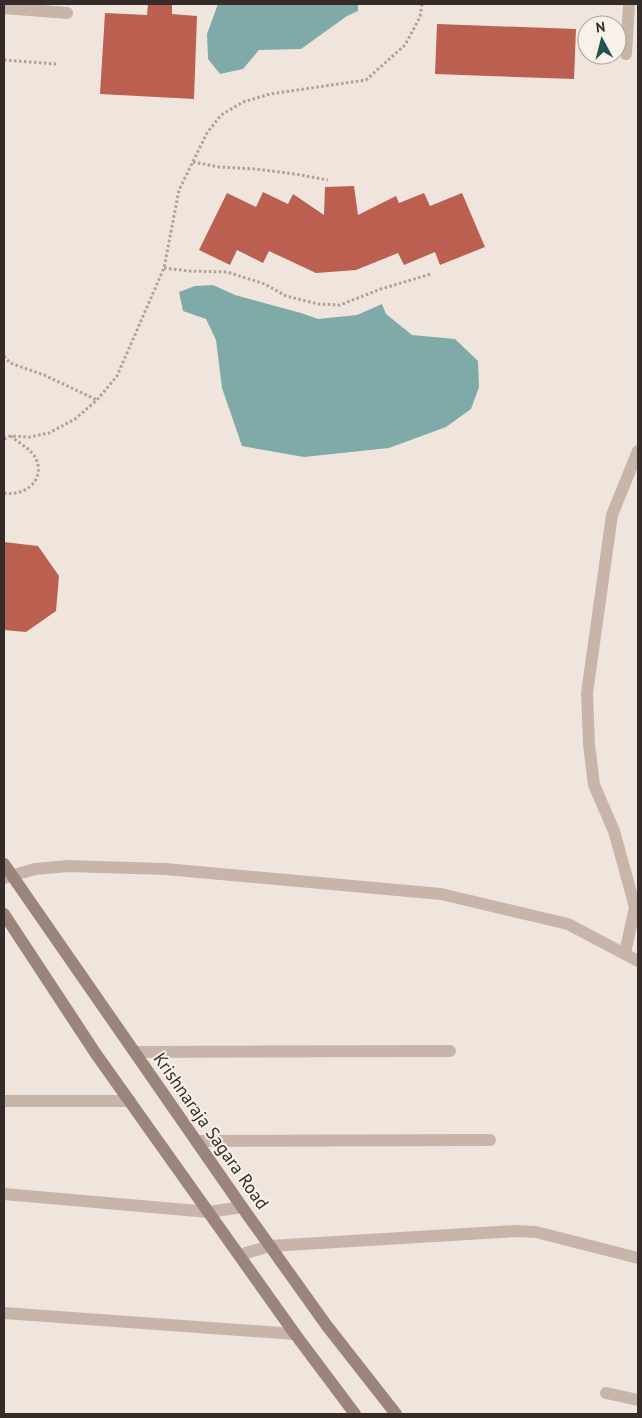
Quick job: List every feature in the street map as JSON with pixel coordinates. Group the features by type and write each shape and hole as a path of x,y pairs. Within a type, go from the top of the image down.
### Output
{"main road":[{"name":"Krishnaraja Sagara Road","path":"4,864 8,877 135,1052 242,1207 327,1326 396,1414"},
{"path":"4,914 96,1054 295,1334 355,1414"}],"street":[{"path":"627,37 629,4"},
{"path":"4,8 67,13"},
{"path":"625,953 635,907 614,831 594,784 589,744 587,693 612,515 638,451"},
{"path":"8,877 35,869 68,866 165,869 441,894 568,924 638,961"},
{"path":"135,1052 450,1052"},
{"path":"4,1101 130,1101"},
{"path":"196,1141 490,1140"},
{"path":"4,1194 209,1212 242,1207"},
{"path":"239,1255 270,1246 516,1231 536,1232 638,1258"},
{"path":"4,1314 295,1334"},
{"path":"606,1393 638,1400"}],"path":[{"path":"4,438 10,436 30,437 49,433 75,419 97,400 117,376 164,268 179,190 207,133 221,115 243,102 270,94 366,80 405,45 420,16 422,4"},
{"path":"4,60 56,64"},
{"path":"193,162 220,167 295,174 328,180"},
{"path":"164,268 227,272 265,284 286,296 318,304 340,305 381,289 431,274"},
{"path":"4,356 10,364 44,376 97,400"},
{"path":"4,492 11,494 20,493 27,489 36,478 38,466 35,457 30,451 10,436"}],"water":[{"path":"218,4 358,4 358,11 347,16 301,49 259,50 243,69 220,74 208,59 207,34"},
{"path":"213,285 235,295 318,319 357,315 382,304 386,314 412,335 455,339 478,361 479,387 471,409 446,427 389,448 304,457 242,446 222,388 216,340 206,319 183,311 179,292 195,286"}],"building":[{"path":"148,4 172,4 172,14 197,16 194,99 100,94 105,13 147,15"},
{"path":"437,24 576,29 574,79 435,74"},
{"path":"354,186 358,215 396,196 399,203 424,193 430,206 462,193 485,247 440,265 435,252 404,265 398,253 356,270 316,273 269,251 263,263 237,250 230,265 199,250 227,193 256,207 263,192 288,204 293,194 324,215 325,187"},
{"path":"4,542 38,546 59,576 56,611 26,632 4,630"}]}
